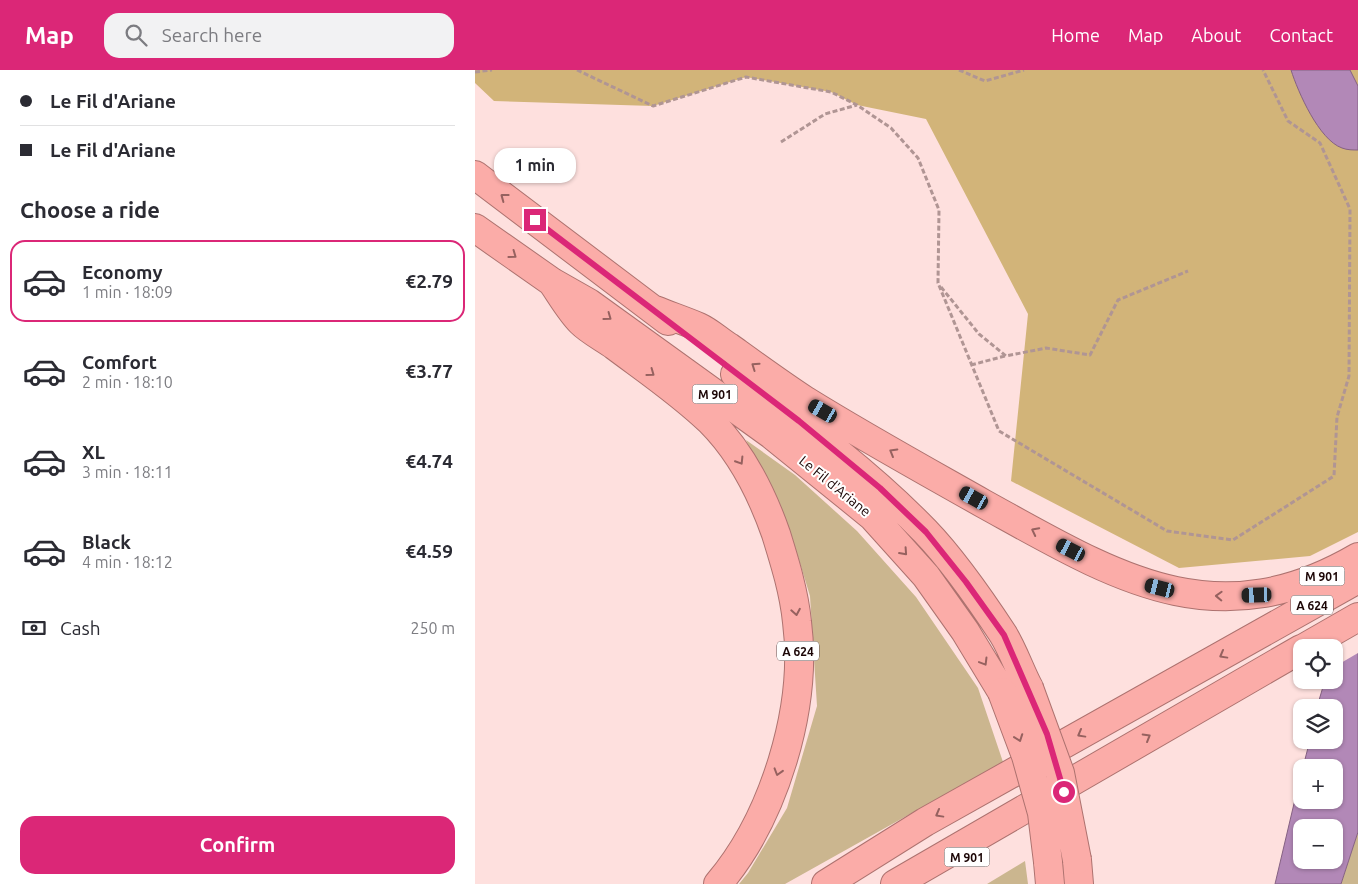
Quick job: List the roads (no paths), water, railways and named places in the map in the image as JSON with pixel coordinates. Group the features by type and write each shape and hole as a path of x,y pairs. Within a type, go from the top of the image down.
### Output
{"highway":[{"name":"Le Fil d'Ariane","path":"475,175 655,310 712,357 799,421 880,488 926,532 966,582 1004,635 1029,688 1047,734 1059,773 1078,872"},
{"name":"Le Fil d'Ariane","path":"475,228 552,282 589,303 772,435 872,516 926,576 965,631 1002,692 1026,756 1042,812 1049,873"},
{"name":"A 624","path":"552,282 581,322 680,394 711,422 739,458 766,504 789,574 798,624 798,674 792,726 776,779 754,830 718,884"},
{"name":"M 901","path":"655,310 701,328 806,401 982,502 1119,574 1145,584 1203,596 1257,595 1284,590 1312,581 1358,557"},
{"name":"A 624","path":"826,884 925,822 1358,578"},
{"name":"A 624","path":"1319,639 1358,617"},
{"name":"A 624","path":"895,884 1293,653"},
{"name":"M 901","path":"929,884 961,864 999,822"}]}
